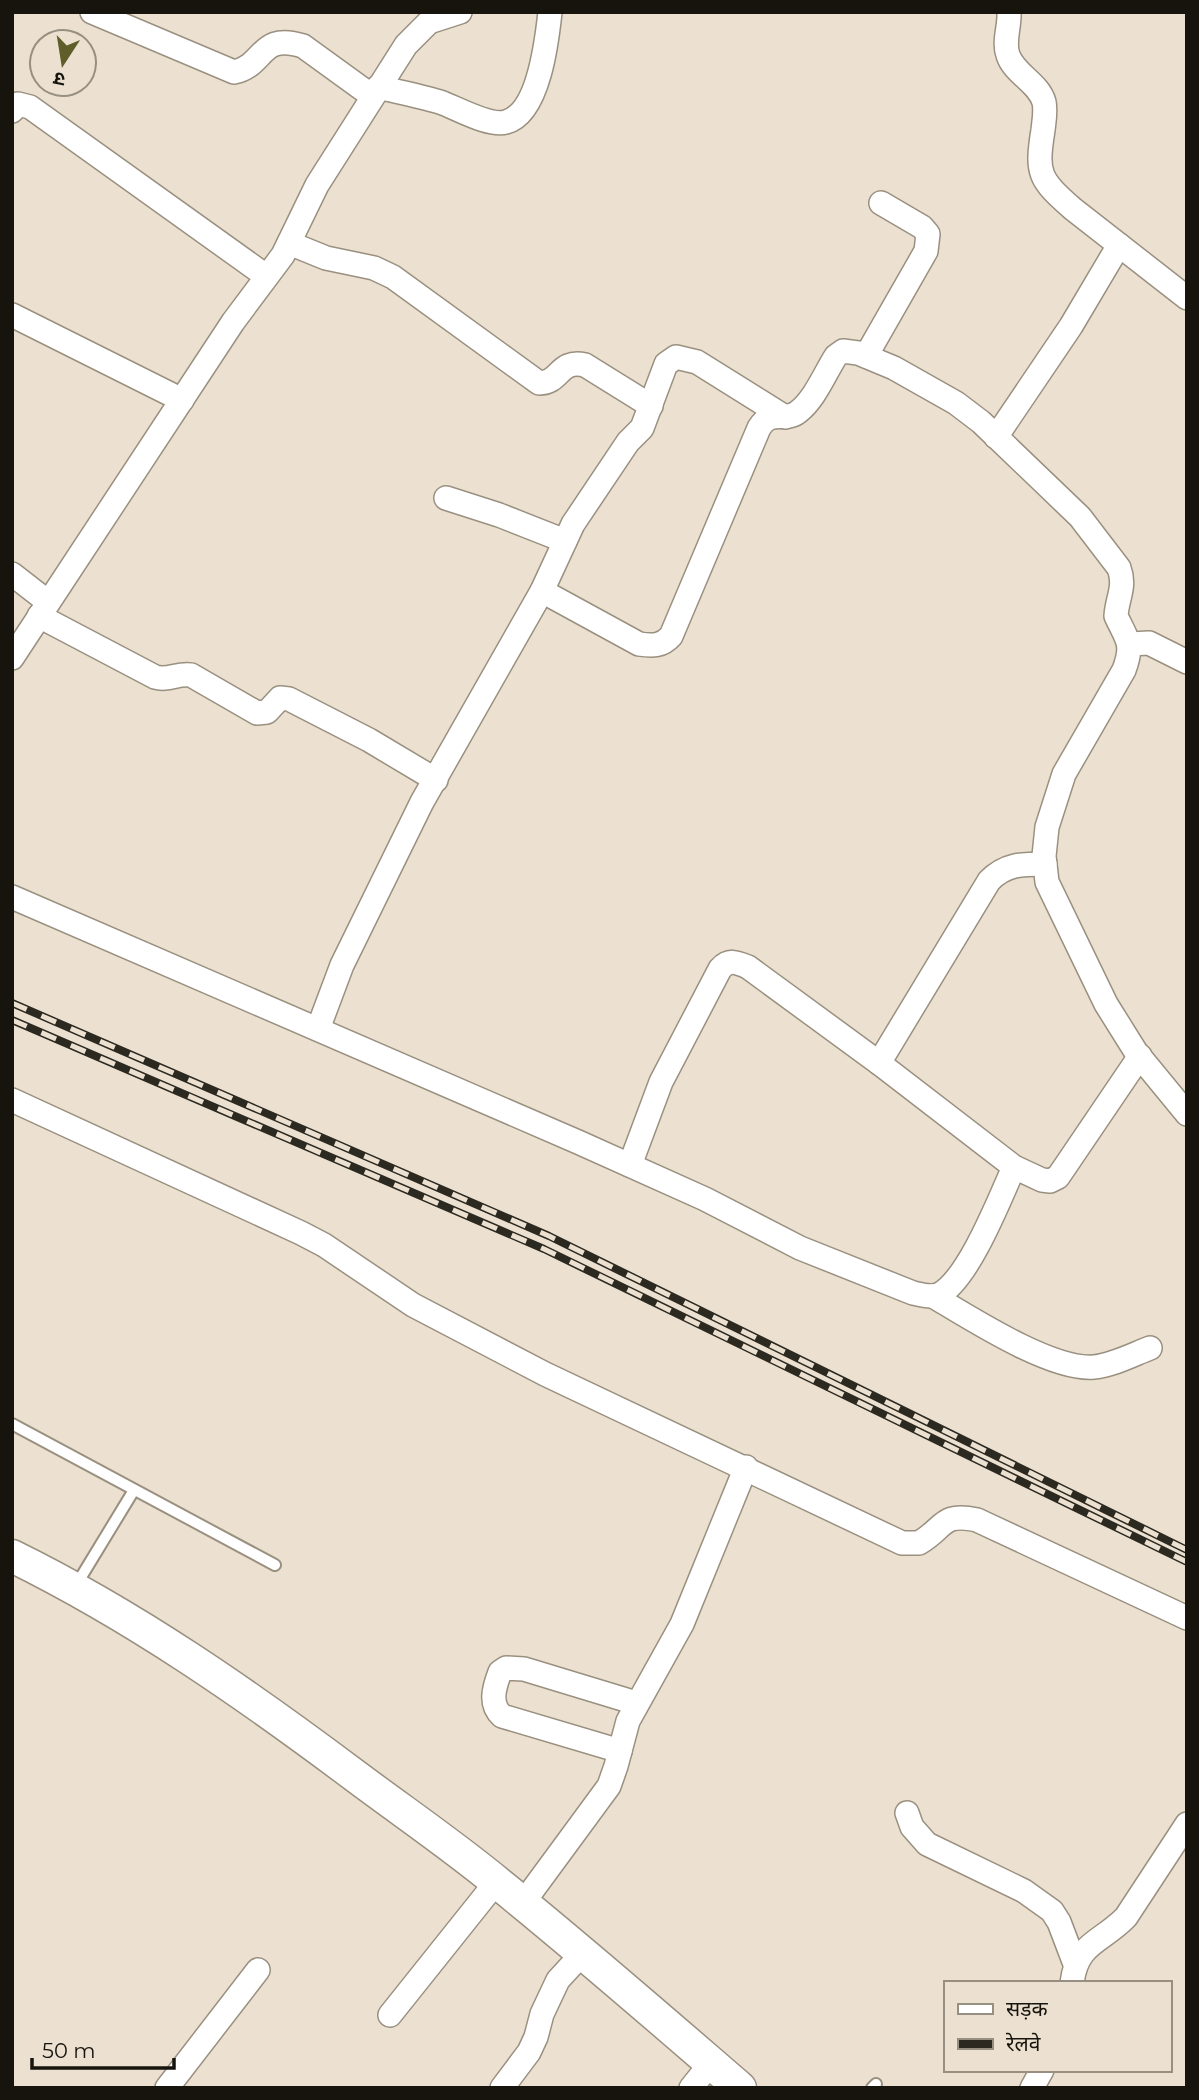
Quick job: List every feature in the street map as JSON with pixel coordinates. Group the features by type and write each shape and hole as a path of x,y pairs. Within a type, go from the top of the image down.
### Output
{"main road":[{"path":"12,1556 75,1587 227,1683 497,1881 740,2088"}],"street":[{"path":"92,12 234,72 242,70 266,48 282,43 303,46 375,92 441,102 492,122 509,122 519,115 538,79 545,53 550,12"},
{"path":"12,658 289,243 317,185 417,30 429,22 460,12"},
{"path":"1009,12 1007,54 1012,64 1041,94 1045,106 1038,153 1039,168 1044,179 1056,194 1187,298"},
{"path":"12,111 18,104 30,107 266,276"},
{"path":"866,356 928,243 928,234 922,227 881,203"},
{"path":"289,243 327,258 374,268 393,276 539,383 551,380 564,367 576,363 585,365 651,406"},
{"path":"996,437 1059,345 1119,245"},
{"path":"12,315 182,400"},
{"path":"542,591 639,643 665,643 671,636 759,428 769,417 785,417 800,411 836,356 849,351 866,356 956,403 981,422 1080,517 1119,568 1122,584 1116,616 1130,644 1125,670 1064,774 1047,827 1047,882 1106,1004 1140,1056 1187,1114"},
{"path":"318,1029 356,935 417,812 542,591 579,514 618,456 642,428 666,364 671,359 683,357 697,362 785,417"},
{"path":"446,498 499,514 565,541"},
{"path":"12,574 44,609 155,677 165,680 178,674 191,675 257,713 267,712 281,698 289,699 369,740 436,780"},
{"path":"1130,644 1149,643 1187,662"},
{"path":"879,1063 989,881 999,870 1011,866 1045,864"},
{"path":"12,897 630,1165 705,1199 800,1248 913,1293 933,1296 1006,1338 1057,1361 1078,1367 1094,1367 1150,1348"},
{"path":"630,1165 661,1082 713,981 725,963 731,961 748,967 1014,1167 1042,1180 1050,1181 1058,1177 1140,1056"},
{"path":"12,1100 302,1233 425,1311 545,1374 902,1543 919,1543 954,1517 976,1520 1187,1618"},
{"path":"933,1296 951,1284 964,1266 982,1237 1014,1167"},
{"path":"523,1903 603,1796 616,1766 628,1721 682,1624 746,1467"},
{"path":"620,1751 502,1716 495,1710 493,1703 500,1672 506,1668 524,1669 636,1703"},
{"path":"907,1813 912,1828 927,1844 1024,1891 1052,1911 1059,1922 1074,1973"},
{"path":"1074,1973 1088,1947 1113,1930 1126,1917 1187,1824"},
{"path":"390,2015 497,1881"},
{"path":"502,2088 536,2037 545,2007 558,1980 582,1954"},
{"path":"167,2088 258,1970"},
{"path":"691,2088 711,2063"},
{"path":"1032,2088 1041,2072"}],"lane":[{"path":"12,1424 275,1565"},
{"path":"75,1587 134,1490"}],"railway":[{"path":"12,1003 549,1236 1187,1550"},
{"path":"12,1020 544,1249 1187,1562"}]}
